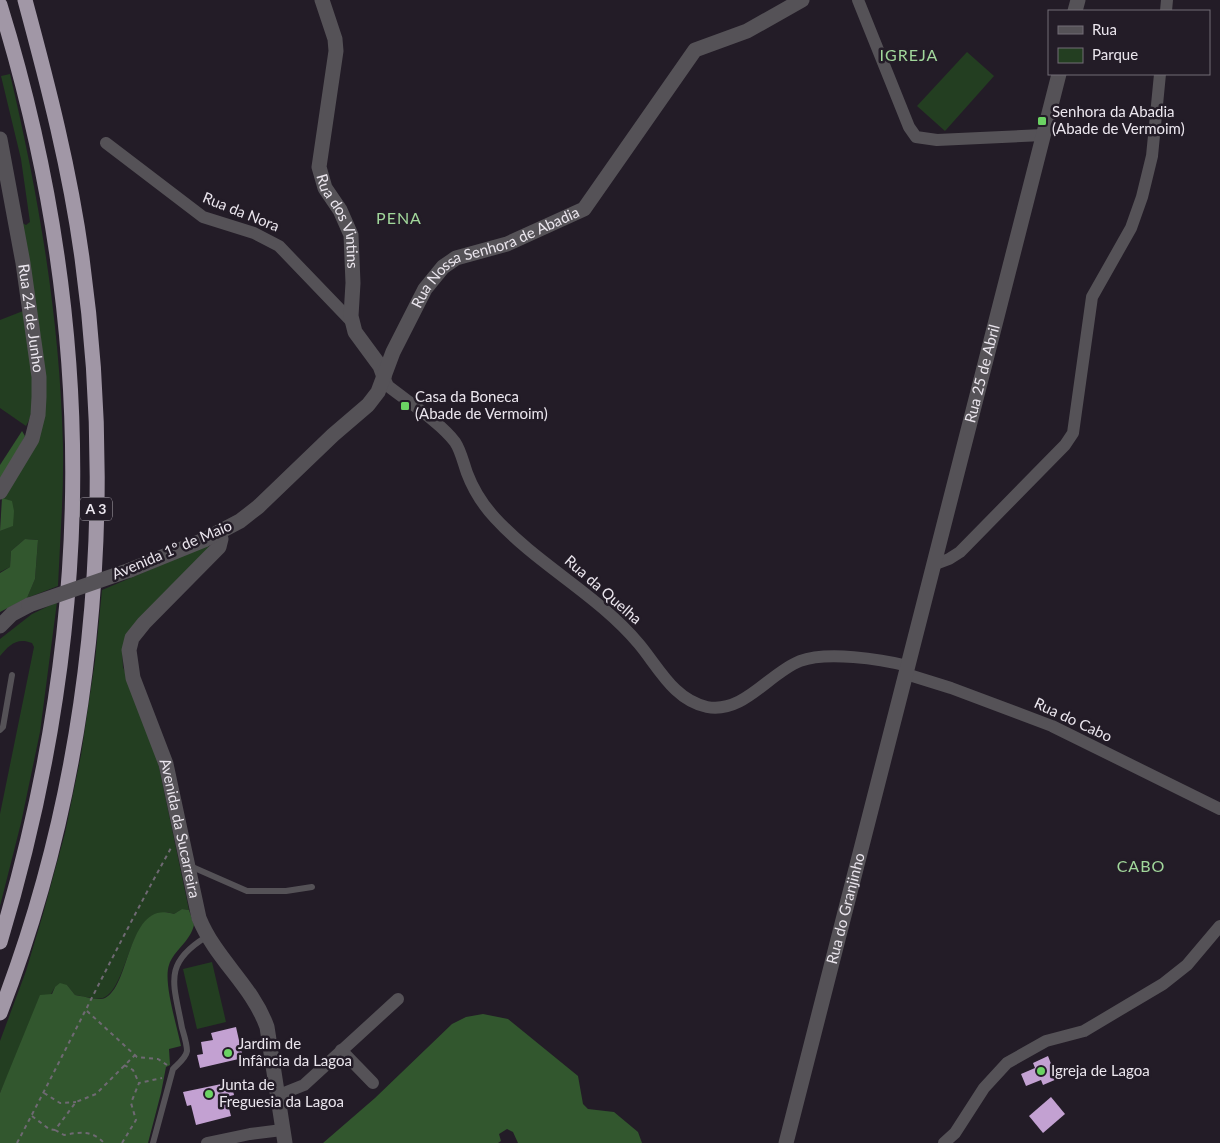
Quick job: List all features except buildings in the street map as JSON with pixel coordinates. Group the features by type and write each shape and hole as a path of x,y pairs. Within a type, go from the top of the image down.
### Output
{"highway":[{"name":"A 3","path":"0,1014 41,887 68,770 89,632 96,515 95,402 82,256 54,111 25,0"},
{"name":"A 3","path":"0,5 20,68 51,210 69,354 74,450 70,578 56,708 27,851 0,942"}],"street":[{"name":"Rua dos Vintins","path":"322,0 335,39 336,51 318,167 324,188 340,210 351,235 354,332 380,366 384,377"},
{"name":"Rua Nossa Senhora de Abadia","path":"384,377 393,352 425,289 443,267 456,258 507,244 584,209 695,50 747,31 802,0"},
{"path":"858,0 908,126 916,137 946,140 1043,136"},
{"name":"Rua 25 de Abril","path":"907,670 1059,75"},
{"path":"933,565 949,560 960,552 1065,445 1073,433 1092,297 1131,228 1142,197 1152,156 1160,75"},
{"name":"Rua 24 de Junho","path":"0,139 23,263 40,397 32,439 0,492"},
{"name":"Rua da Nora","path":"106,143 203,218 254,233 279,246 353,323"},
{"name":"Avenida 1º de Maio","path":"0,626 12,614 29,606 130,570 219,532 258,507 333,435 368,405 378,392 384,377"},
{"name":"Rua da Quelha","path":"384,377 388,386 455,442 472,485 495,518 512,534 616,618 639,643 670,684 690,700 708,707 733,704 789,667 807,659 841,657 878,660 907,670"},
{"name":"Avenida da Sucarreira","path":"219,532 221,539 219,547 144,623 132,638 129,650 134,678 166,764 198,918 206,937 261,1010 267,1027 279,1095 283,1137"},
{"name":"Rua do Cabo","path":"907,670 1052,726 1220,809"},
{"name":"Rua do Granjinho","path":"786,1143 907,670"},
{"path":"944,1143 955,1133 978,1095 1007,1063 1046,1041 1084,1031 1163,984 1187,965 1220,926"},
{"path":"279,1095 304,1085 398,999"},
{"path":"341,1050 373,1083"},
{"path":"207,1143 250,1134 283,1137"}],"lane":[{"path":"0,730 3,726 12,675"},
{"path":"186,864 247,891 286,891 312,887"},
{"path":"153,1143 173,1069 182,1061 187,1052 175,990 175,968 179,960 194,944 206,937"}],"path":[{"path":"17,1143 87,1010 128,924 180,831"},
{"path":"87,1010 135,1055 158,1059 173,1069"},
{"path":"44,1093 60,1103 76,1102 96,1094 135,1055"},
{"path":"122,1143 136,1120 131,1103 140,1083 134,1070 124,1065"},
{"path":"140,1083 171,1076"},
{"path":"55,1130 76,1102"},
{"path":"32,1116 49,1129 64,1135 80,1131 97,1136 104,1143"}],"green space":[{"path":"967,52 994,76 945,131 917,106"},
{"path":"10,74 39,213 53,305 58,352 63,446 58,586 27,598 35,579 38,540 25,539 11,551 10,567 0,572 0,531 12,526 2,498 39,439 22,223 26,225 30,222 21,159 1,76"},
{"path":"23,311 30,353 33,388 30,417 26,426 0,408 0,320"},
{"path":"22,431 25,436 0,484 0,465"},
{"path":"2,498 12,501 14,511 13,526 0,531"},
{"path":"25,539 38,540 35,579 27,598 0,612 0,573 10,567 11,551"},
{"path":"208,545 209,547 122,649 123,667 155,748 189,910 182,909 174,914 166,912 147,924 138,933 115,986 105,997 95,998 75,995 67,985 55,987 14,1061 0,1093 0,1041 26,971 43,914 65,833 81,755 95,661 102,590"},
{"path":"57,602 40,732 21,823 0,906 0,814 34,647 32,643 27,641 14,643 0,656 0,639 32,614"},
{"path":"182,909 189,910 194,925 189,936 171,960 168,973 169,993 181,1046 169,1049 170,1065 166,1067 148,1143 0,1143 0,1093 40,995 52,994 55,987 60,983 67,985 75,995 95,999 105,998 114,990 138,931 147,919 159,913 174,914"},
{"path":"212,962 226,1022 197,1029 183,969"},
{"path":"483,1014 508,1019 578,1076 583,1104 588,1109 614,1112 638,1132 642,1143 518,1143 513,1132 507,1129 499,1134 501,1141 498,1143 323,1143 375,1098 452,1024 466,1017"}],"place":[{"name":"Senhora da Abadia (Abade de Vermoim)","path":"1042,121"},
{"name":"Casa da Boneca (Abade de Vermoim)","path":"405,406"},
{"name":"Jardim de Infância da Lagoa","path":"228,1053"},
{"name":"Igreja de Lagoa","path":"1041,1071"},
{"name":"Junta de Freguesia da Lagoa","path":"209,1094"}],"district":[{"name":"IGREJA","path":"909,55"},
{"name":"PENA","path":"399,218"},
{"name":"CABO","path":"1141,866"}]}
